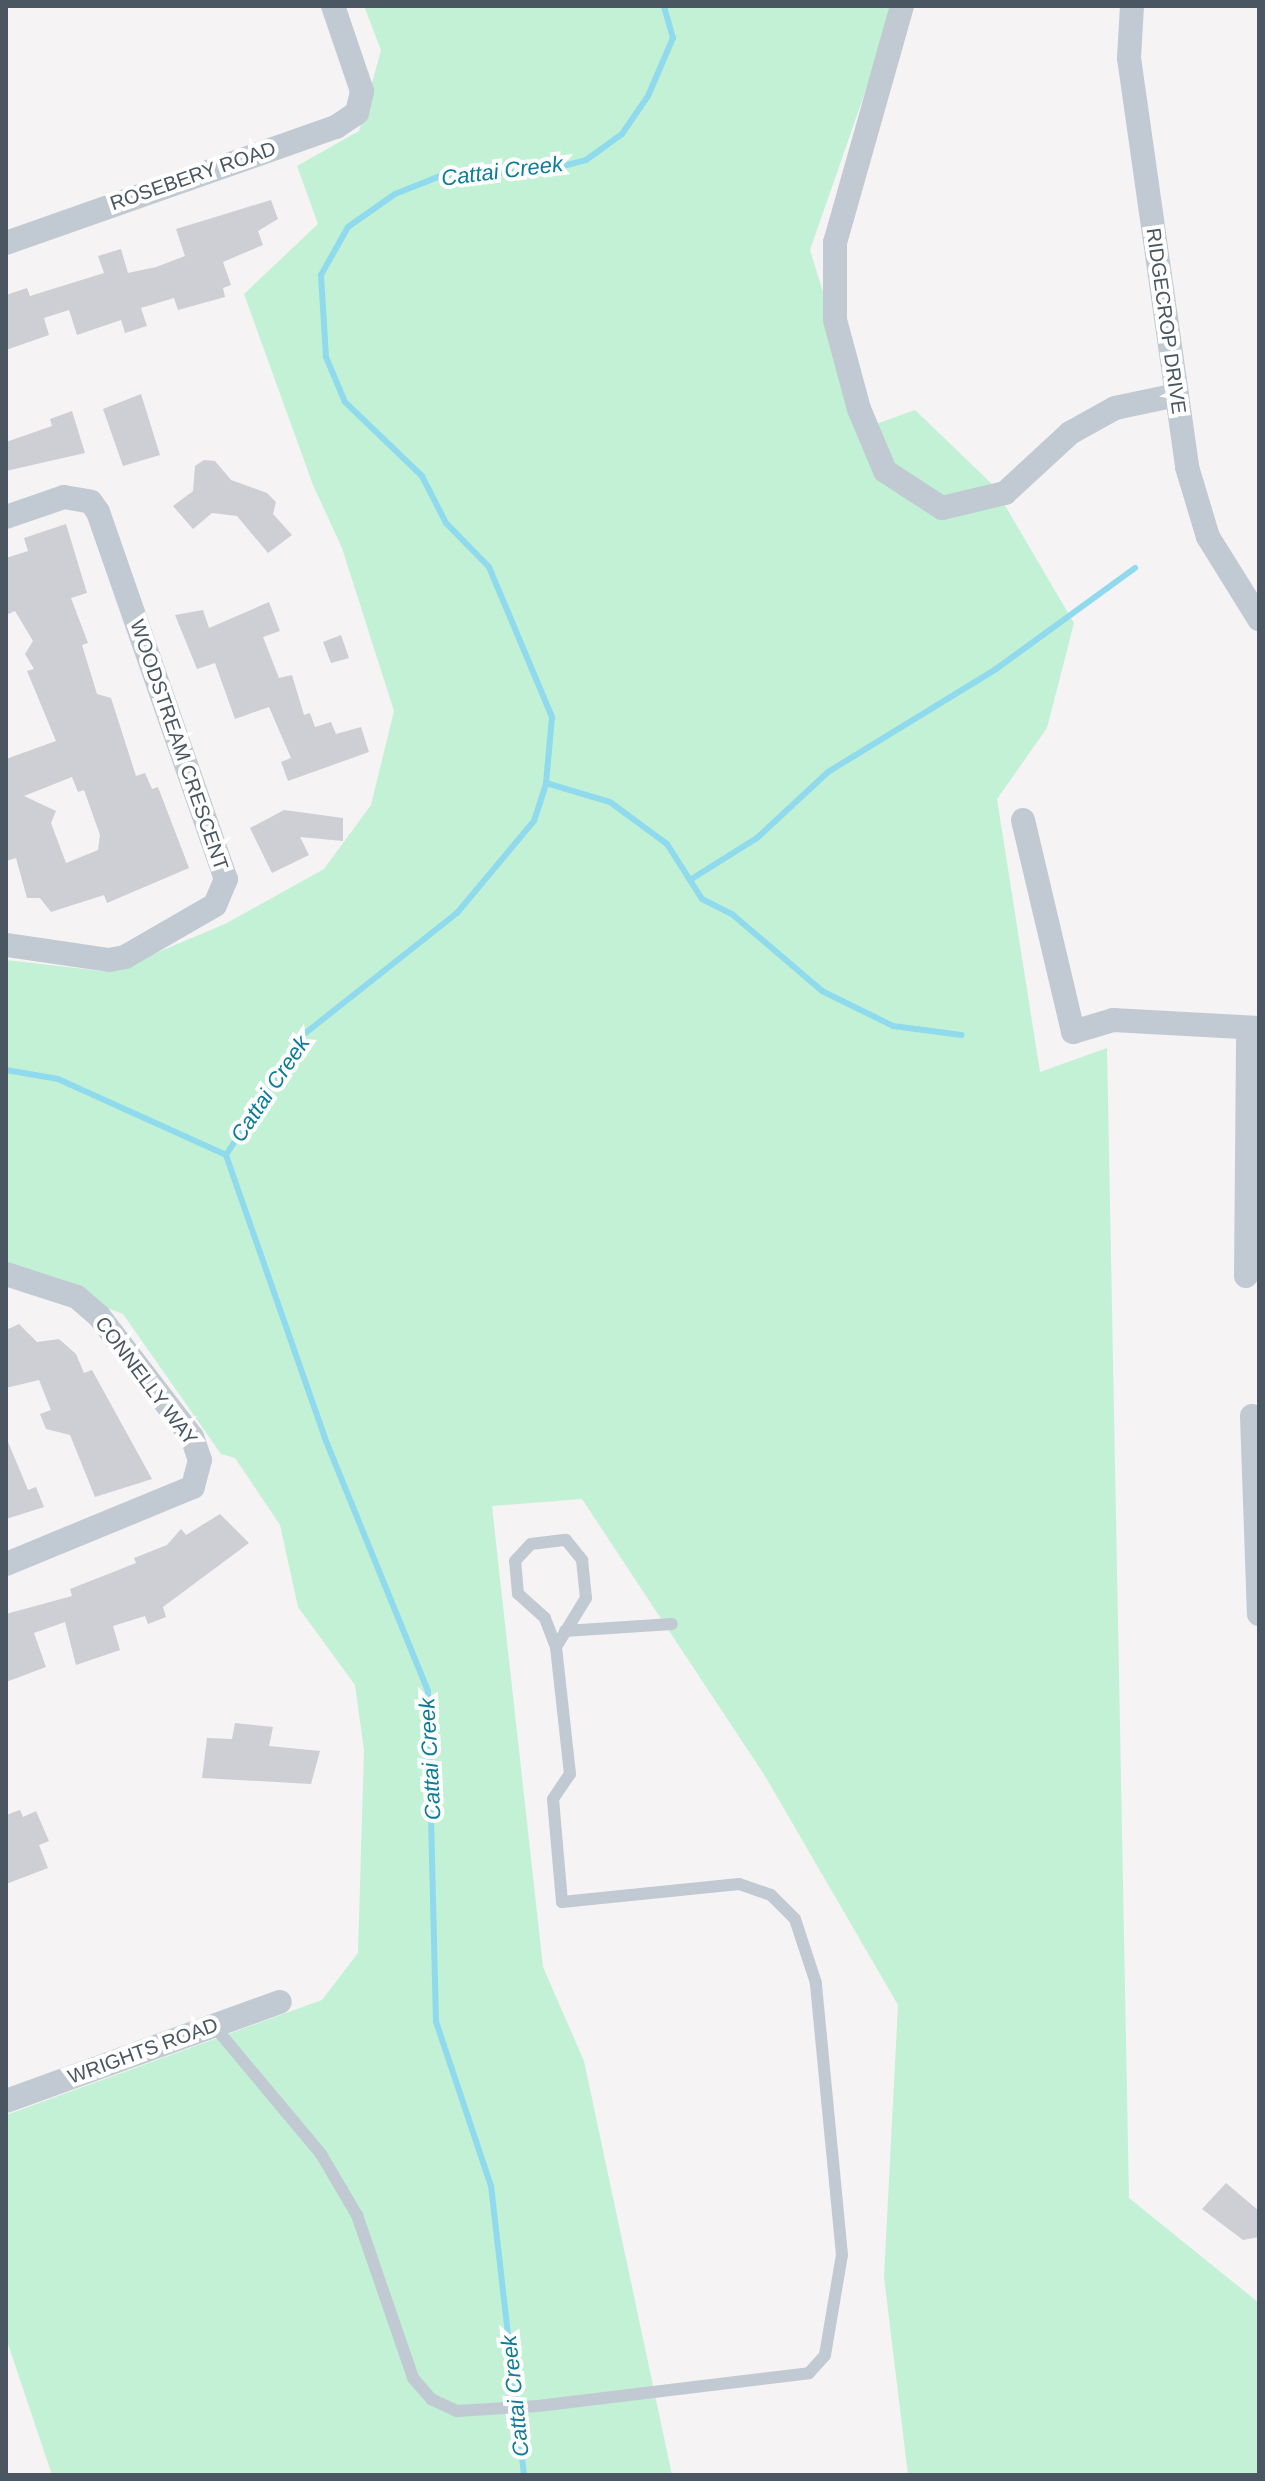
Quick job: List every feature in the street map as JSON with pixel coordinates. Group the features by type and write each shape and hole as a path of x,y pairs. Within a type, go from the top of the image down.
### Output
{"street":[{"name":"ROSEBERY ROAD","path":"6,242 336,127 357,113 362,91 333,6"},
{"path":"902,6 835,242 835,320 859,409 885,471 942,508 1005,493 1070,433 1115,408 1177,395"},
{"name":"RIDGECROP DRIVE","path":"1132,6 1129,58 1187,467 1208,537 1259,619"},
{"name":"WOODSTREAM CRESCENT","path":"6,517 64,497 91,502 98,512 226,879 215,905 125,957 109,960 6,945"},
{"path":"1023,820 1073,1032 1113,1020 1254,1028 1246,1276"},
{"name":"CONNELLY WAY","path":"6,1274 77,1297 99,1316 192,1437 200,1471 193,1487 6,1564"},
{"path":"1252,1416 1259,1614"},
{"name":"WRIGHTS ROAD","path":"6,2101 280,2002"}],"lane":[{"path":"214,2026 321,2154 357,2215 413,2378 431,2399 457,2411 487,2411 809,2373 825,2355 842,2255 816,1983 795,1919 771,1895 739,1884 562,1902 553,1799 570,1774 556,1647 545,1618 518,1594 515,1561 531,1544 566,1540 582,1560 586,1598 556,1647"},
{"path":"565,1631 672,1624"}],"green space":[{"path":"364,6 895,6 810,250 865,428 915,410 993,485 1074,623 1047,728 997,799 1040,1072 1107,1048 1129,2198 1259,2303 1259,2475 908,2475 884,2277 898,2005 765,1776 582,1499 492,1506 543,1967 584,2061 672,2475 52,2475 6,2338 6,2115 322,2000 358,1953 364,1750 355,1685 298,1607 280,1525 235,1458 221,1454 123,1314 6,1270 6,960 111,972 225,924 324,869 371,805 394,711 342,548 313,485 244,294 318,224 297,166 359,131 381,50"}],"building":[{"path":"271,200 278,219 258,231 263,245 223,262 231,285 223,288 225,297 178,310 174,298 141,308 147,326 125,333 121,320 77,335 69,310 44,318 49,335 6,350 6,295 27,288 30,296 104,273 98,256 121,249 128,273 156,267 185,256 176,229"},
{"path":"141,394 160,455 123,466 103,409"},
{"path":"72,411 85,453 6,471 6,442 52,426 50,419"},
{"path":"204,460 215,461 231,480 267,493 276,502 273,514 292,535 268,553 237,516 212,513 193,529 173,506 193,491 195,466"},
{"path":"66,524 87,593 71,598 88,643 82,645 97,694 111,698 136,776 145,773 152,789 158,787 189,868 107,903 104,895 51,912 40,898 27,898 16,858 6,861 6,759 56,741 27,671 34,669 25,654 33,641 15,611 6,615 6,558 28,551 24,538","holes":["72,777 78,792 84,790 100,835 98,850 66,863 51,823 56,811 24,796"]},
{"path":"269,602 280,631 263,637 279,678 292,675 304,715 310,713 315,727 331,722 336,734 361,727 369,752 288,781 281,762 291,758 269,707 235,719 215,663 197,669 175,615 203,610 209,628"},
{"path":"341,635 349,658 331,663 323,642"},
{"path":"284,810 343,818 343,841 300,837 309,855 272,873 250,828"},
{"path":"19,1324 37,1342 59,1339 76,1354 84,1373 92,1370 152,1479 95,1497 70,1435 46,1429 40,1414 51,1410 39,1380 6,1388 6,1330"},
{"path":"6,1437 28,1490 36,1487 44,1507 6,1519"},
{"path":"220,1514 249,1543 163,1607 166,1617 148,1624 145,1616 113,1626 120,1650 76,1665 65,1622 34,1633 46,1667 6,1682 6,1614 72,1596 70,1589 136,1563 134,1558 167,1545 181,1529 186,1535"},
{"path":"235,1723 273,1727 269,1746 320,1751 311,1784 202,1778 207,1738 232,1739"},
{"path":"20,1810 23,1817 36,1811 49,1841 39,1845 48,1868 6,1884 6,1815"},
{"path":"1226,2183 1259,2211 1259,2237 1243,2240 1202,2209"}],"waterway":[{"name":"Cattai Creek","path":"524,2475 491,2186 436,2022 428,1691 325,1438 226,1155 303,1035 457,913 534,821 546,783 552,717 489,567 446,523 422,476 345,402 326,357 321,275 348,227 395,194 443,175 544,171 586,160 622,134 648,96 673,38 664,6"},
{"path":"690,880 757,838 828,772 996,669 1135,568"},
{"path":"546,783 610,802 667,844 702,899 732,914 822,991 893,1026 961,1035"},
{"path":"6,1070 58,1079 226,1155"}]}
